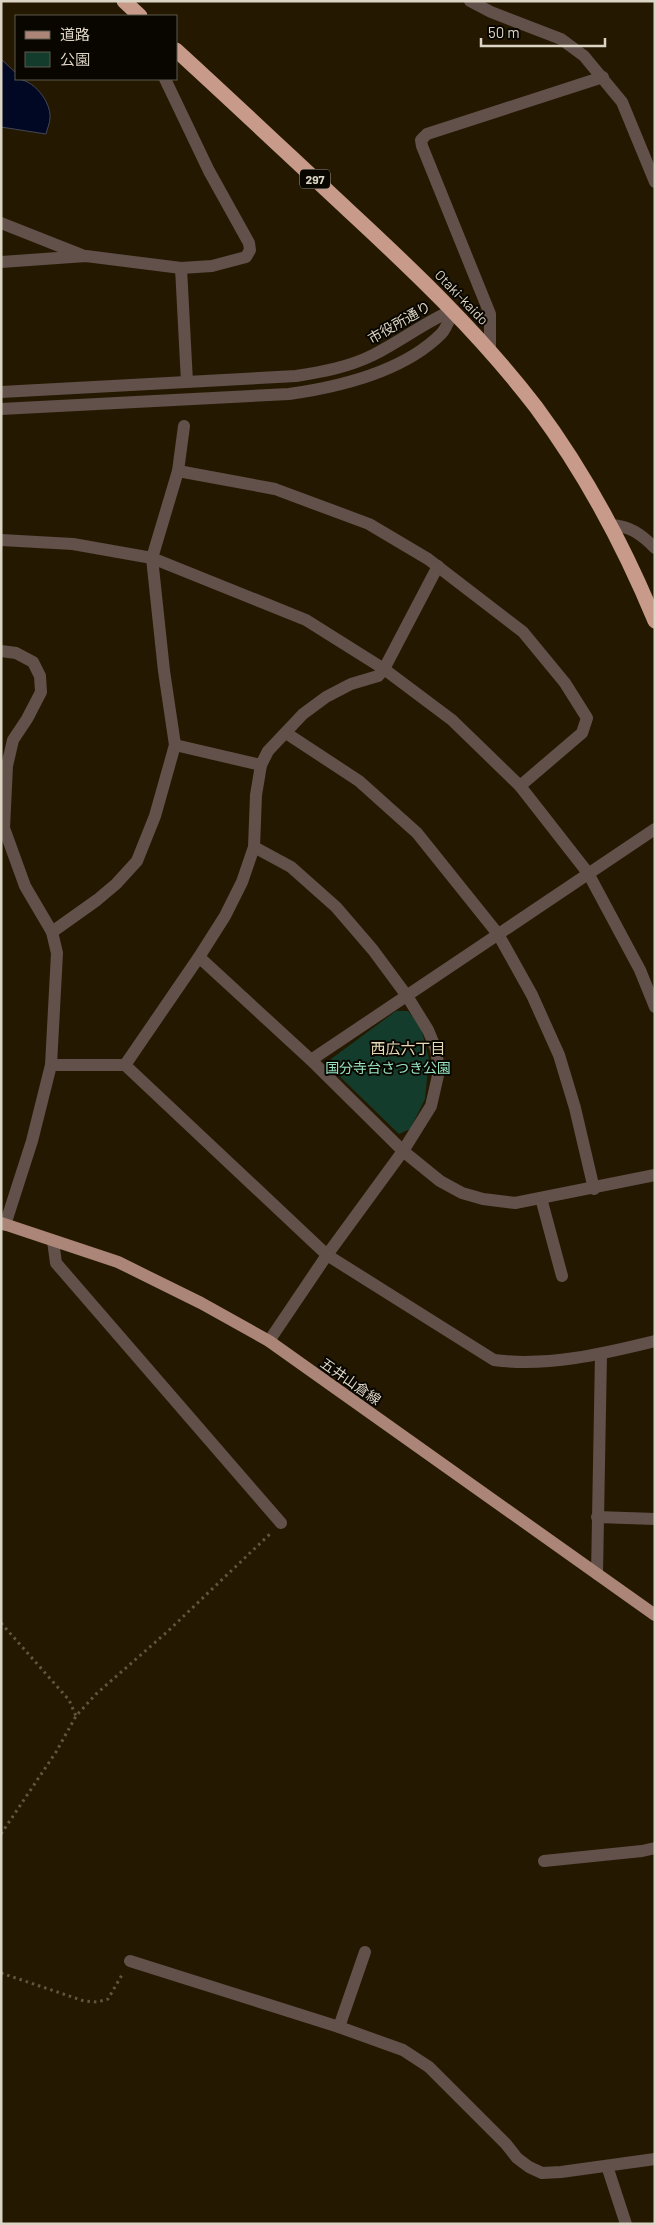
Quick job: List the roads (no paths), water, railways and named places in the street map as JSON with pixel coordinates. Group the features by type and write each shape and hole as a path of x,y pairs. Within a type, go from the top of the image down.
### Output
{"highway":[{"path":"124,1 138,15"},
{"name":"Otaki-kaido","path":"178,52 453,310 490,350 536,408 576,467 611,525 655,621"}],"main road":[{"name":"五井山倉線","path":"3,1224 118,1262 201,1303 269,1341 655,1615"}],"street":[{"path":"470,1 491,12 561,39 584,56 622,102 655,182"},
{"path":"490,350 490,314 422,146 422,140 427,134 603,77"},
{"path":"1,262 86,256 181,268 212,266 246,258 250,250 249,244 209,171 165,80"},
{"path":"1,223 86,256"},
{"path":"181,268 187,382"},
{"name":"市役所通り","path":"1,392 296,376 343,366 378,353 431,320 453,310"},
{"name":"市役所通り","path":"1,409 289,394 323,389 362,378 413,354 442,332 453,310"},
{"path":"52,932 97,900 116,884 137,861 155,816 175,745 164,671 152,558 178,471 184,426"},
{"path":"178,471 275,488 369,524 428,558 523,632 565,683 587,718 582,733 520,786"},
{"path":"611,525 624,526 641,534 655,548"},
{"path":"1,540 73,544 152,558 306,620 384,669 452,720 520,786 588,873 640,970 655,1007"},
{"path":"125,1065 199,957 229,908 242,882 254,847 256,795 261,765 268,751 303,714 326,697 351,684 378,676 384,669 438,566"},
{"path":"1,650 16,653 33,662 40,676 41,692 27,719 13,740 6,766 3,829 25,886 52,932 57,954 51,1065 32,1141 3,1224"},
{"path":"286,732 359,781 417,833 498,934 532,995 559,1055 575,1108 594,1188"},
{"path":"175,745 261,765"},
{"path":"311,1060 655,829"},
{"path":"254,847 291,867 336,907 373,950 407,996 428,1030 436,1049 440,1071 431,1106 403,1151 327,1255 269,1341"},
{"path":"199,957 311,1060 403,1151 440,1181 462,1193 483,1199 515,1202 655,1175"},
{"path":"51,1065 125,1065 276,1210 327,1255 494,1360 526,1363 601,1354 655,1341"},
{"path":"541,1198 562,1276"},
{"path":"54,1241 56,1263 281,1523"},
{"path":"597,1574 601,1354"},
{"path":"597,1517 655,1520"},
{"path":"544,1861 655,1848"},
{"path":"339,2027 365,1952"},
{"path":"130,1961 165,1974 339,2027 403,2050 429,2067 529,2168 542,2173 655,2159"},
{"path":"607,2166 626,2224"}],"water":[{"path":"1,59 15,72 15,80 29,83 40,92 50,111 50,122 46,134 1,127"}],"district":[{"name":"西広六丁目","path":"408,1048"}],"park label":[{"name":"国分寺台さつき公園","path":"388,1067"}]}
